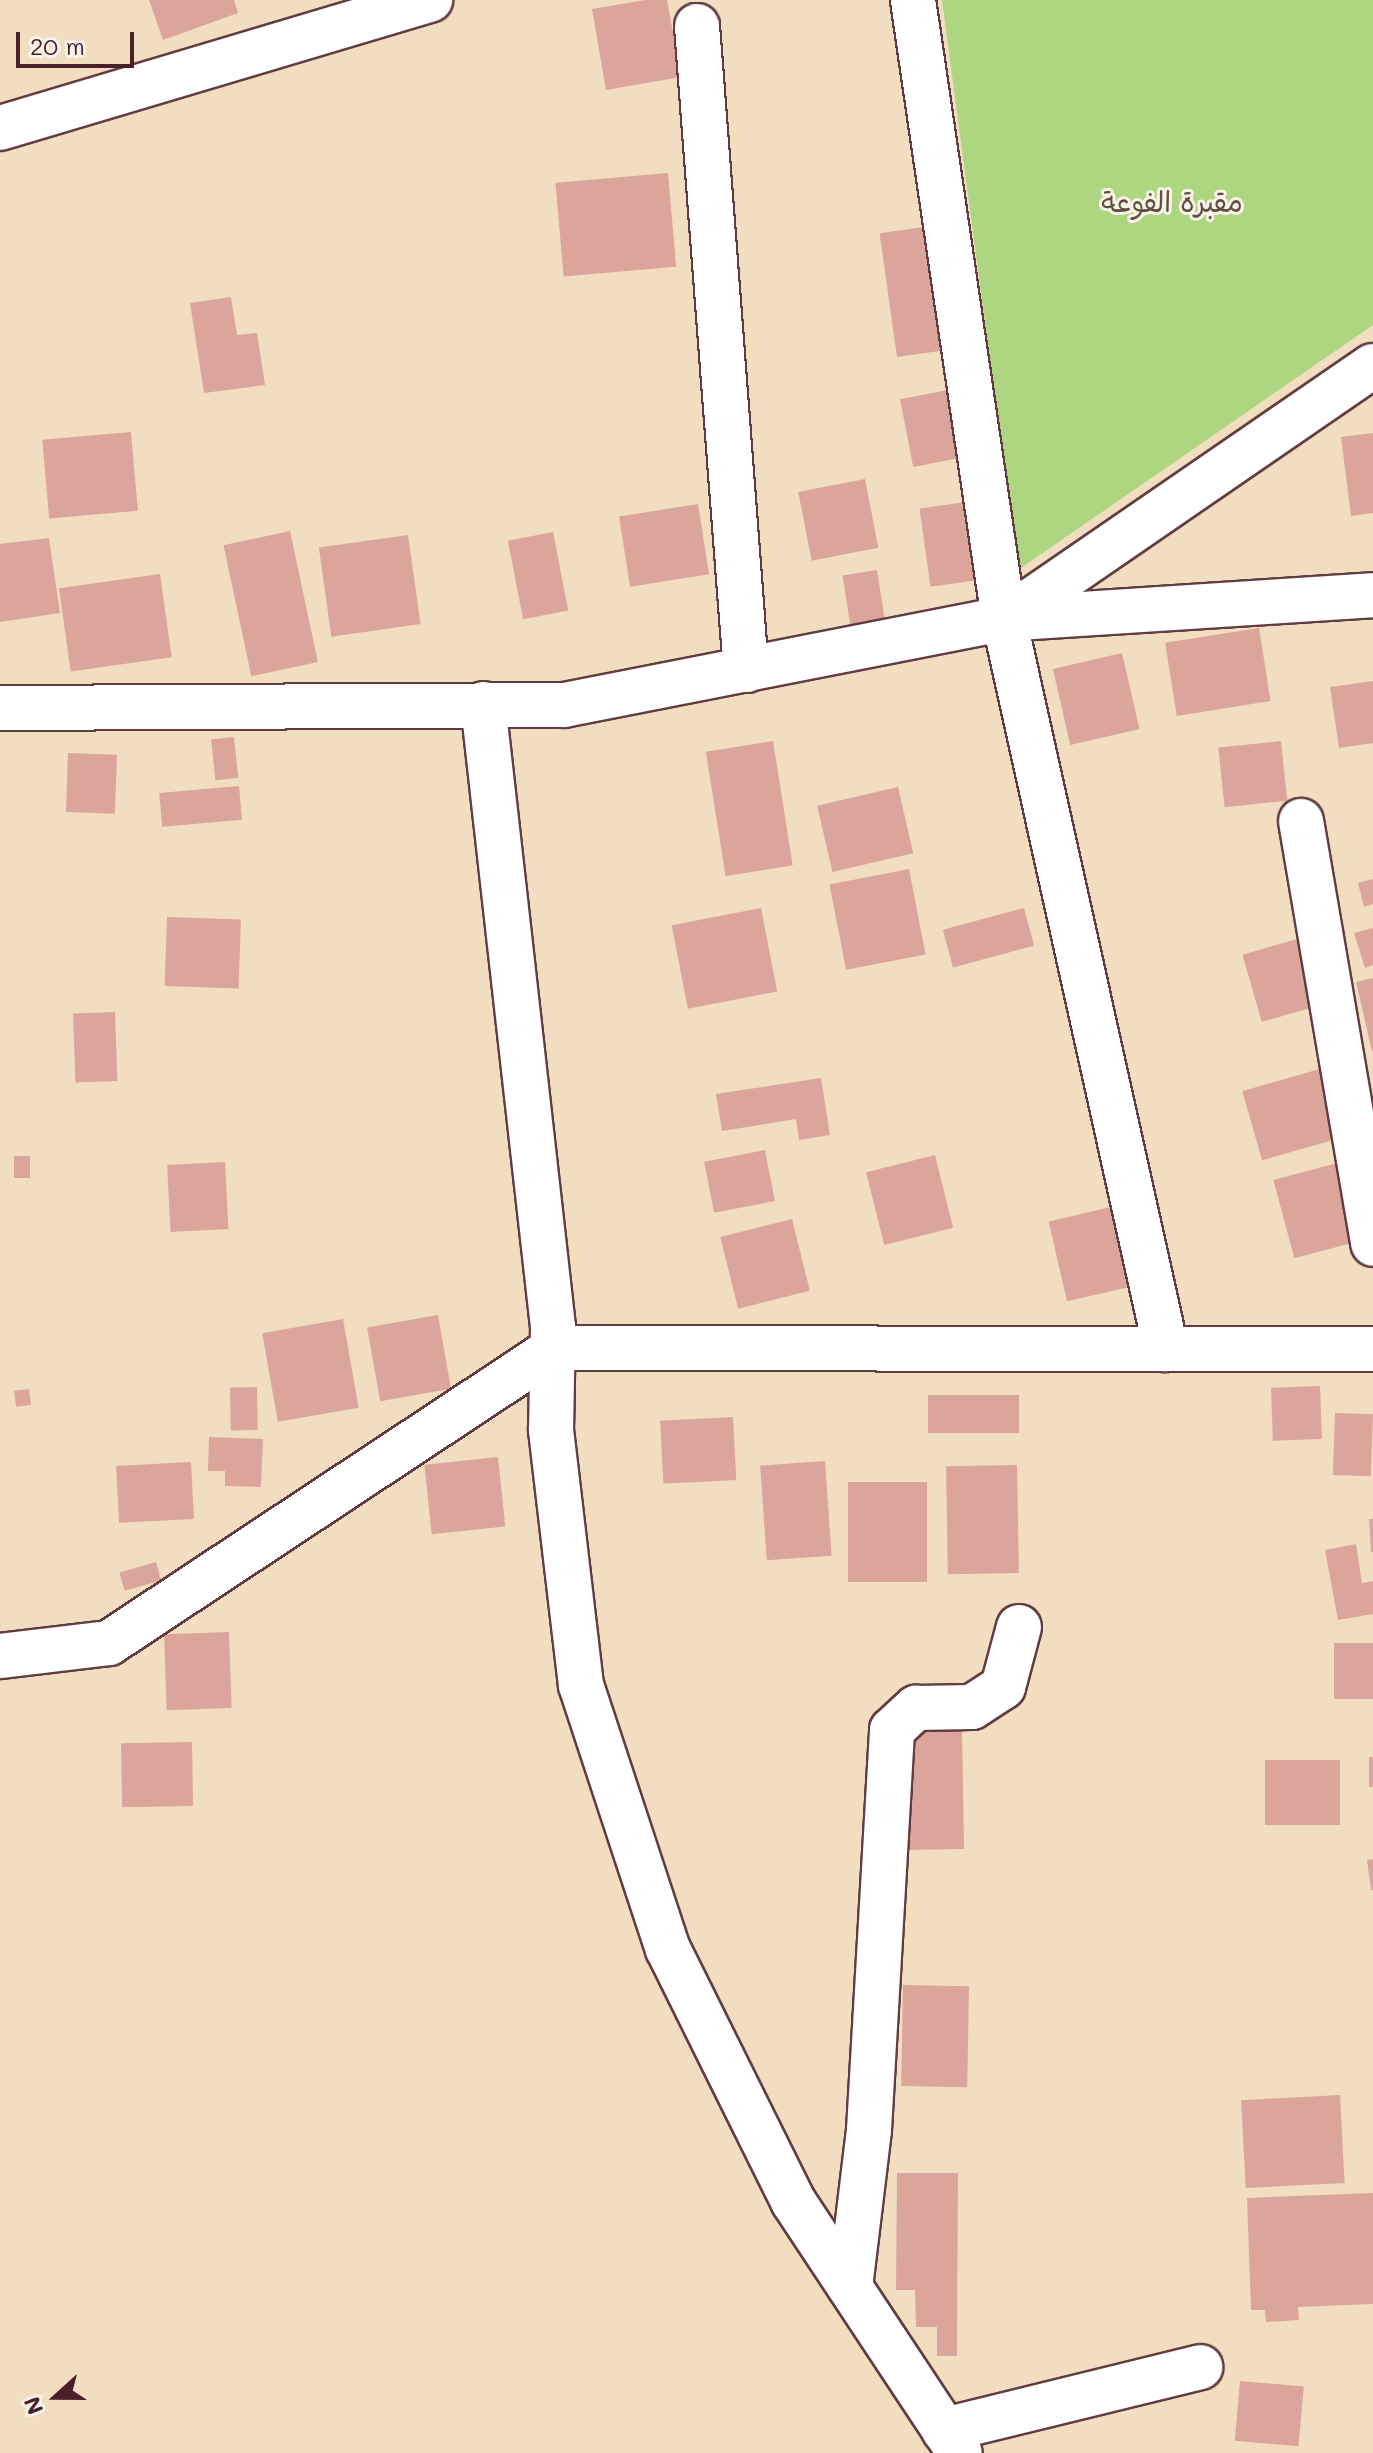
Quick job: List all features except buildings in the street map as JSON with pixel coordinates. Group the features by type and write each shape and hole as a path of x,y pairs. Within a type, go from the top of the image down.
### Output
{"street":[{"path":"0,128 430,0"},
{"path":"913,0 1004,619 1166,1349"},
{"path":"697,26 746,670"},
{"path":"1004,619 1373,366"},
{"path":"0,708 564,705 1004,619 1373,595"},
{"path":"483,704 555,1348 551,1430 581,1685 668,1949 793,2201 952,2442 1200,2367"},
{"path":"1301,821 1373,1244"},
{"path":"0,1656 109,1643 555,1348 1373,1349"},
{"path":"850,2287 869,2130 892,1730 916,1708 972,1707 1003,1687 1019,1627"}],"green space":[{"name":"مقبرة الفوعة","path":"942,0 1373,0 1373,325 1018,570"}]}
